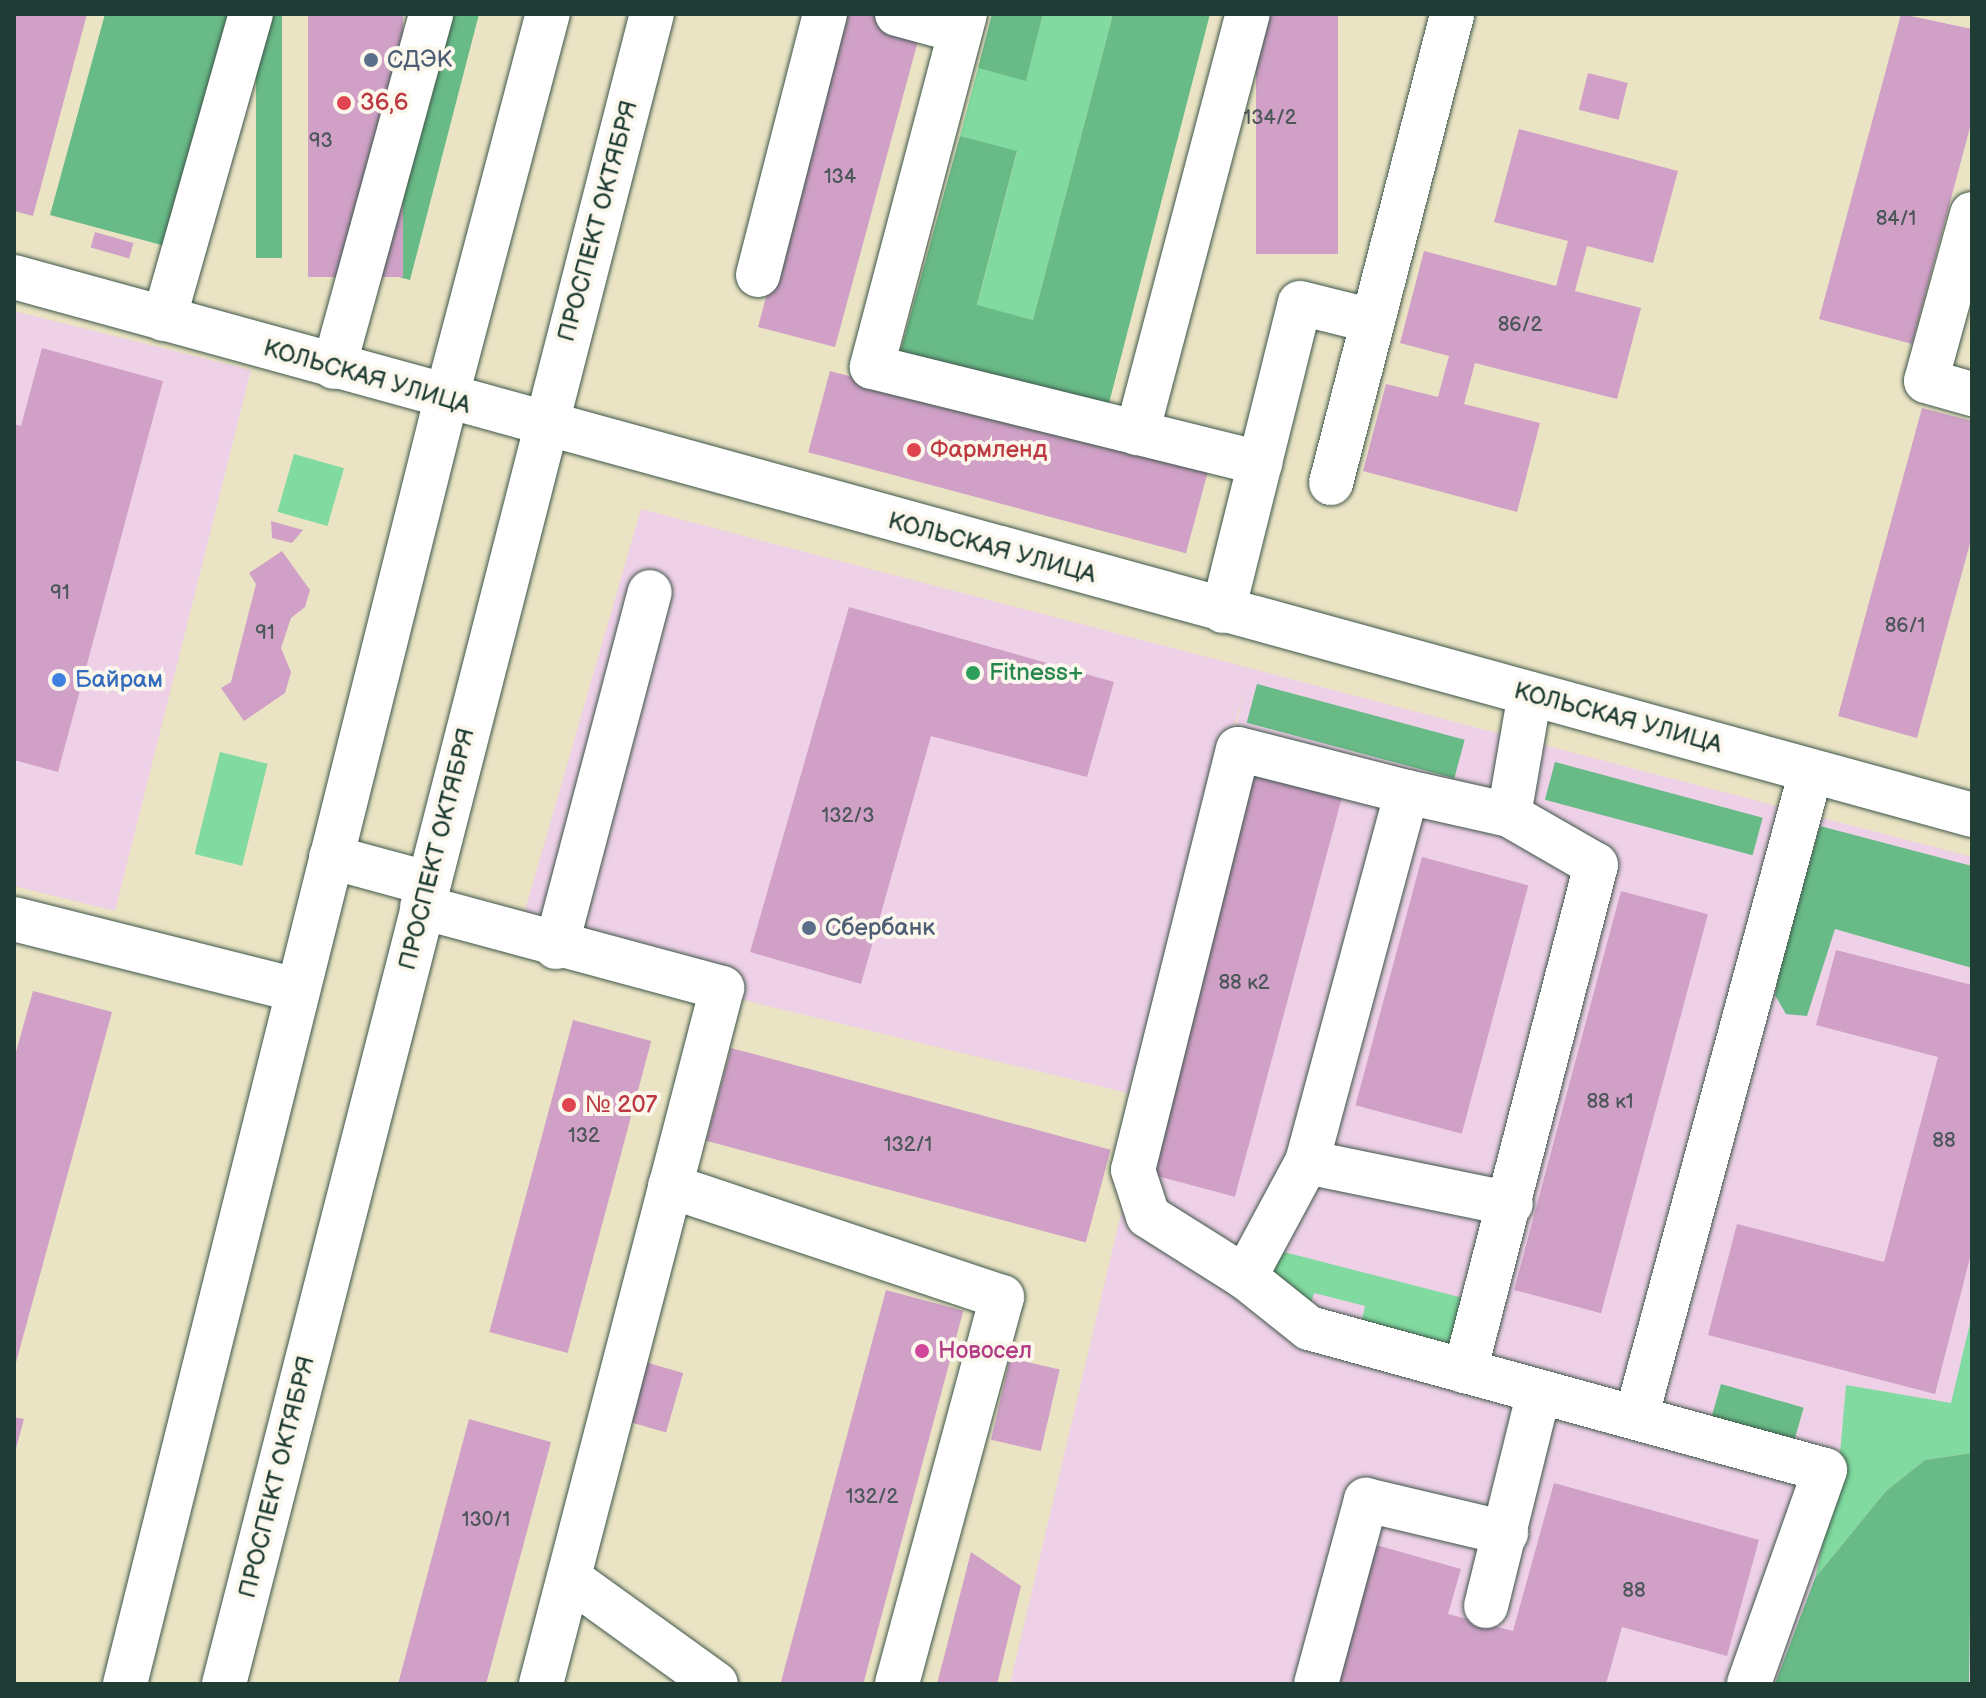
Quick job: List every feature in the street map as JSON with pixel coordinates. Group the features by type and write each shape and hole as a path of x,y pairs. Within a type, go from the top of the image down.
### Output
{"main road":[{"path":"164,319 251,14"},
{"path":"334,367 431,14"},
{"path":"125,1684 446,399 548,14"},
{"name":"ПРОСПЕКТ ОКТЯБРЯ","path":"224,1684 652,14"},
{"path":"758,275 825,14"},
{"path":"897,14 962,22 872,367 1260,463"},
{"path":"1137,433 1248,14"},
{"path":"1331,483 1452,14"},
{"path":"1972,214 1926,381 1972,394"},
{"name":"КОЛЬСКАЯ УЛИЦА","path":"14,277 446,399 1972,815"},
{"path":"1223,611 1300,303 1373,321"},
{"path":"556,947 650,592"},
{"path":"1509,815 1530,694"},
{"path":"1465,1371 1511,1204 1596,865 1509,815 1238,749 1133,1170 1148,1216 1245,1277 1309,1328 1539,1392 1825,1470 1749,1684"},
{"path":"1636,1418 1811,771"},
{"path":"1245,1277 1307,1162 1407,792"},
{"path":"331,857 556,947 722,988 541,1684"},
{"path":"14,919 297,990"},
{"path":"1307,1162 1511,1204"},
{"path":"670,1186 1002,1297 897,1684"},
{"path":"1486,1606 1539,1392"},
{"path":"1316,1684 1366,1500 1506,1533"},
{"path":"569,1578 716,1684"}],"shaded area":[{"path":"14,311 251,370 115,911 14,886"},
{"path":"641,509 1972,857 1972,1684 1010,1684 1244,692 1128,1093 515,945"}],"green space":[{"path":"105,14 245,14 180,250 50,215"},
{"path":"256,14 282,14 282,258 256,258"},
{"path":"436,14 479,14 410,280 365,268"},
{"path":"992,14 1043,14 1026,81 978,68"},
{"path":"1043,14 1113,14 1033,320 977,306 1017,152 960,136 978,68 1026,80"},
{"path":"1113,14 1210,14 1108,407 900,353 960,136 1017,151 977,305 1033,320"},
{"path":"294,454 344,468 327,526 277,512"},
{"path":"1257,684 1465,740 1454,778 1247,723"},
{"path":"220,752 268,764 242,866 195,854"},
{"path":"1555,762 1763,818 1753,855 1545,800"},
{"path":"1820,826 1972,866 1972,968 1835,929 1807,1016 1786,1014 1775,995 1781,960"},
{"path":"1280,1251 1463,1298 1449,1352 1360,1329 1365,1306 1314,1293 1307,1316 1272,1282"},
{"path":"1972,1315 1972,1453 1925,1460 1886,1491 1815,1578 1838,1477 1846,1385 1951,1403"},
{"path":"1721,1384 1804,1408 1792,1448 1709,1424"},
{"path":"1972,1453 1969,1684 1775,1684 1815,1578 1886,1491 1925,1460"}],"building":[{"path":"14,14 87,14 33,216 14,211"},
{"path":"308,14 403,14 403,277 308,277"},
{"path":"842,14 876,14 922,26 835,347 758,327"},
{"path":"1256,14 1338,14 1338,254 1256,254"},
{"path":"1901,14 1972,29 1972,120 1912,344 1819,319"},
{"path":"1588,73 1628,83 1619,120 1579,110"},
{"path":"1519,129 1678,171 1653,263 1587,246 1575,291 1641,308 1617,399 1475,363 1464,404 1540,423 1517,512 1363,471 1386,384 1438,397 1449,356 1400,343 1424,251 1556,286 1568,241 1494,222"},
{"path":"95,232 133,243 129,258 91,247"},
{"path":"42,348 163,381 58,772 14,760 14,424 21,426"},
{"path":"830,371 1208,472 1186,553 808,452"},
{"path":"1922,408 1972,421 1972,536 1917,738 1838,716"},
{"path":"271,521 303,530 292,543 272,538"},
{"path":"282,551 310,590 305,607 291,618 281,648 291,672 285,693 244,721 221,688 231,682 256,584 249,573"},
{"path":"849,607 1114,682 1087,777 931,736 861,984 750,952"},
{"path":"1253,770 1343,794 1235,1197 1145,1173"},
{"path":"1422,857 1528,885 1462,1134 1355,1105"},
{"path":"1621,891 1708,914 1601,1313 1514,1290"},
{"path":"1836,950 1972,985 1972,1250 1935,1394 1708,1335 1737,1224 1884,1262 1938,1057 1816,1025"},
{"path":"33,991 112,1012 15,1366 14,1059"},
{"path":"573,1020 651,1041 568,1353 489,1332"},
{"path":"731,1048 1111,1150 1086,1242 706,1141"},
{"path":"886,1290 963,1311 863,1684 780,1684"},
{"path":"1010,1358 1060,1369 1041,1451 991,1440"},
{"path":"638,1360 683,1373 666,1433 621,1420"},
{"path":"14,1417 24,1419 15,1452 14,1452"},
{"path":"469,1419 551,1442 486,1684 398,1684"},
{"path":"1554,1483 1759,1540 1727,1656 1622,1627 1606,1684 1330,1684 1369,1543 1461,1569 1448,1614 1513,1631"},
{"path":"971,1552 1021,1586 997,1684 937,1684"}],"place":[{"name":"СДЭК","path":"371,60"},
{"name":"36,6","path":"344,103"},
{"name":"Фармленд","path":"914,450"},
{"name":"Fitness+","path":"973,673"},
{"name":"Байрам","path":"59,680"},
{"name":"Сбербанк","path":"809,928"},
{"name":"№ 207","path":"569,1105"},
{"name":"Новосел","path":"922,1351"}]}
